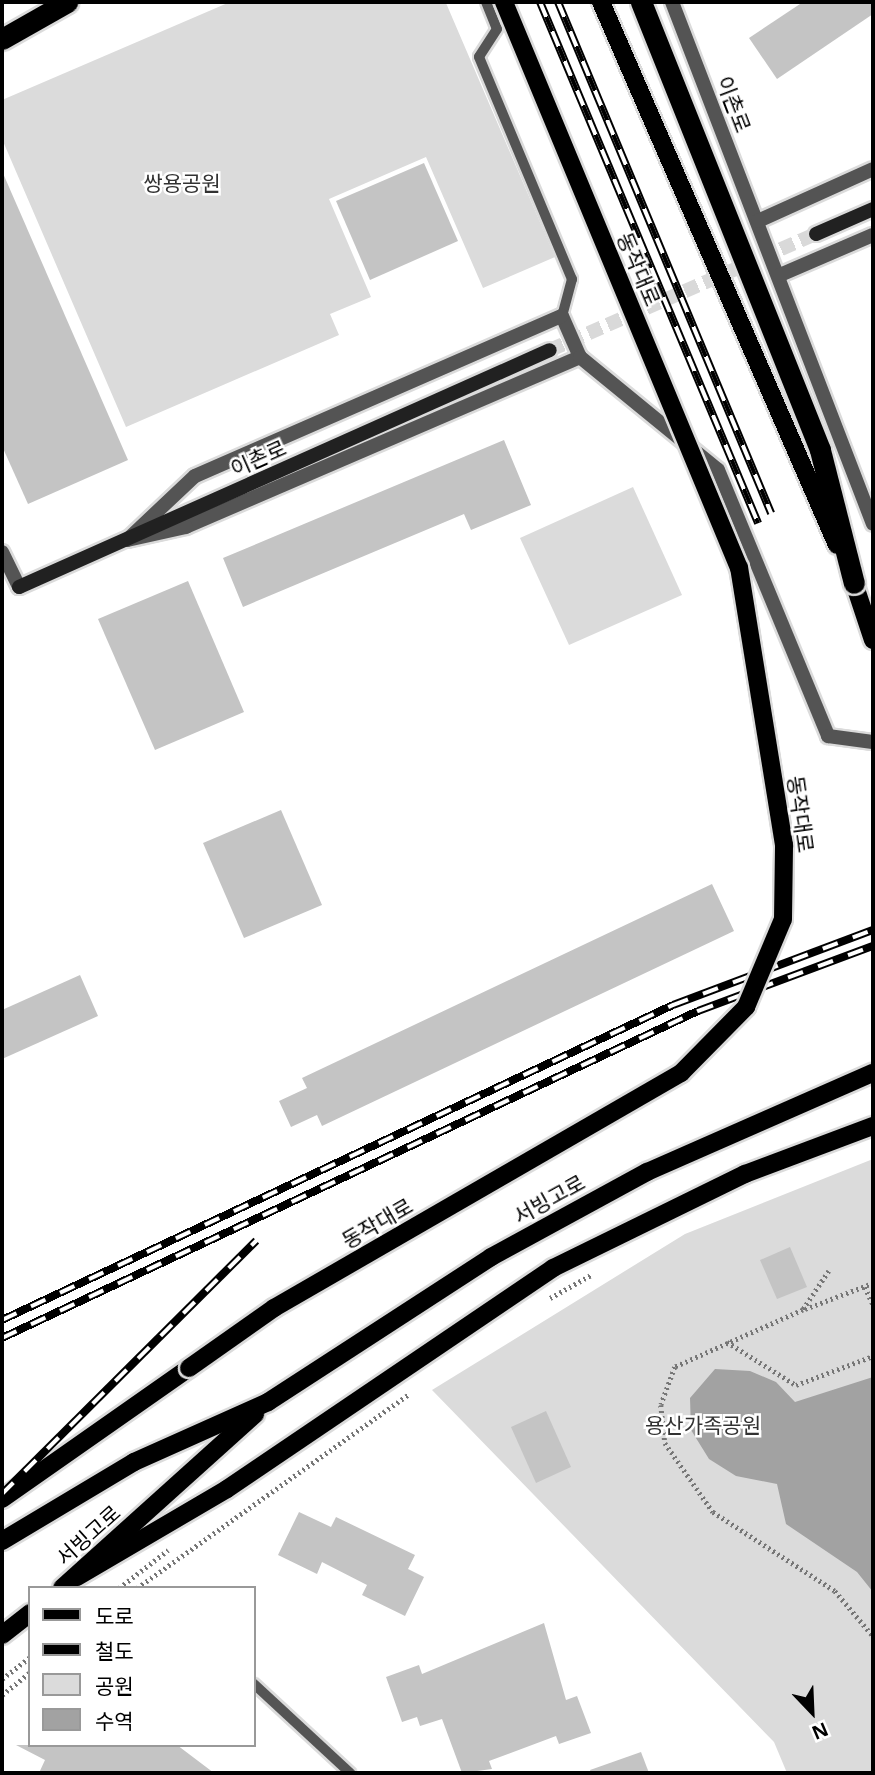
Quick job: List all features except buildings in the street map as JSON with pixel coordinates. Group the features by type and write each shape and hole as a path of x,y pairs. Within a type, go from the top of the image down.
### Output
{"highway":[{"path":"6,39 67,2"},
{"path":"641,2 816,437 854,583"}],"main road":[{"name":"동작대로","path":"2,1499 274,1308 688,1068 746,1007 783,919 783,836 738,568 504,2"},
{"path":"601,2 854,583 873,640"},
{"path":"854,583 873,616"},
{"name":"서빙고로","path":"2,1541 134,1462 268,1402 491,1257 646,1172 873,1073"},
{"path":"70,1582 227,1489 422,1353 553,1268 745,1174 873,1126"},
{"name":"서빙고로","path":"70,1582 268,1402"},
{"path":"2,1635 28,1615"}],"street":[{"name":"이촌로","path":"672,2 780,275 873,524"},
{"path":"758,221 873,169"},
{"path":"816,234 873,209"},
{"path":"780,275 873,234"},
{"path":"127,540 195,476 562,316 580,357 718,470 828,736 873,742"},
{"name":"이촌로","path":"2,552 19,587 550,351"},
{"path":"127,540 186,527 580,357"}],"lane":[{"path":"486,2 497,29 479,57 572,279 562,316"},
{"path":"256,1686 350,1773"}],"path":[{"path":"803,1310 829,1271"},
{"path":"538,1305 595,1273"},
{"path":"873,1283 727,1342 675,1367 661,1405 665,1443 713,1512 835,1591 873,1636"},
{"path":"865,1287 873,1304"},
{"path":"727,1342 796,1385 873,1356"},
{"path":"140,1586 419,1387"},
{"path":"2,1679 28,1659"},
{"path":"2,1695 28,1674"}],"green space":[{"name":"쌍용공원","path":"230,2 446,3 555,257 483,288 426,157 329,199 371,297 330,314 339,335 126,427 2,139 2,100"},
{"path":"633,487 682,595 569,645 520,538"},
{"name":"용산가족공원","path":"873,1159 873,1773 787,1773 774,1742 432,1390 685,1234"}],"water":[{"path":"715,1369 750,1371 776,1382 795,1402 873,1377 873,1592 857,1572 786,1524 777,1484 736,1476 709,1459 691,1430 690,1398"}],"tunnel":[{"path":"550,350 816,234"}],"railway":[{"path":"540,2 758,523"},
{"path":"558,2 771,513"},
{"path":"2,1320 673,1005 873,930"},
{"path":"2,1338 698,1011 873,946"},
{"path":"2,1494 256,1241"}]}
